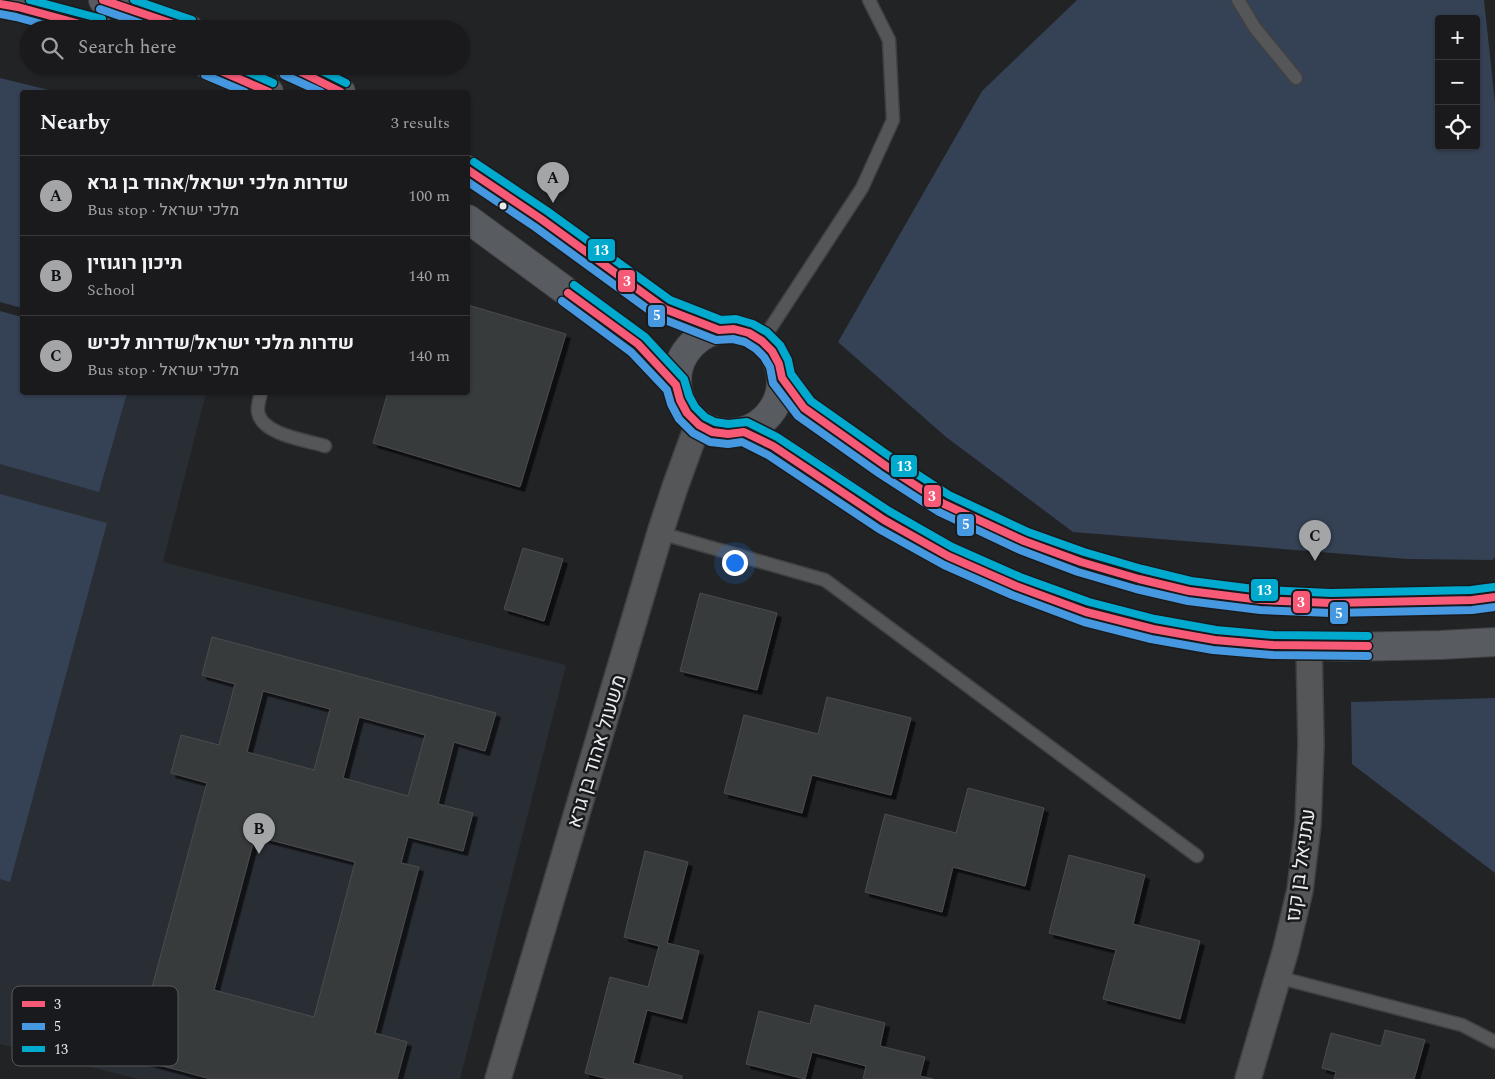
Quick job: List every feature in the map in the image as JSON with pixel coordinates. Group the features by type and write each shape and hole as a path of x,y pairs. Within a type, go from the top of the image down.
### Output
{"street":[{"path":"103,0 162,20"},
{"path":"0,4 68,20"},
{"path":"230,75 264,90"},
{"path":"307,75 337,90"},
{"path":"470,171 541,219 665,308 719,330"},
{"path":"470,219 638,344 676,385"},
{"path":"734,329 750,333 762,341 772,351 779,364 782,378 780,396 772,412 760,424 744,432 728,434 712,432 687,414 680,400 676,385 677,369 683,355 692,343 705,334 719,330 734,329"},
{"path":"782,378 804,408 944,504 1024,541 1081,562 1189,591 1261,600 1331,603 1472,600 1495,597"},
{"name":"משעול אהוד בן גרא","path":"498,1079 660,533 694,434 700,425"},
{"path":"744,432 772,446 822,477 884,520 948,556 1016,586 1086,612 1153,629 1215,640 1273,645 1440,645 1495,642"},
{"name":"עתניאל בן קנז","path":"1248,1079 1286,949 1300,890 1308,824 1311,745 1309,646"}],"lane":[{"path":"762,341 862,188 893,120 889,40 869,0"},
{"path":"1238,0 1254,28 1296,78"},
{"path":"261,395 258,411 260,418 266,426 274,432 325,446"},
{"path":"660,533 825,580 1197,856"},
{"path":"1277,977 1462,1025 1495,1042"}],"shaded area":[{"path":"1077,0 1484,0 1495,103 1495,557 1493,560 1407,559 1073,532 946,437 838,342 982,91"},
{"path":"0,78 49,90 20,90 20,307 0,302"},
{"path":"0,311 20,316 20,395 126,395 99,492 0,464"},
{"path":"0,312 20,385 20,395 205,395 163,562 566,665 460,1079 138,1079 87,1066 178,1066 178,986 12,986 12,1047 0,1044"},
{"path":"0,494 107,523 10,882 0,879"},
{"path":"1495,698 1495,873 1352,764 1351,702"}],"building":[{"path":"470,306 566,334 520,487 373,443 387,395 470,395"},
{"path":"523,548 563,559 544,621 504,609"},
{"path":"700,593 777,613 757,690 680,671"},
{"path":"212,637 496,713 485,751 454,742 438,804 473,813 463,851 408,837 401,863 419,867 375,1033 407,1042 397,1079 211,1079 163,1066 178,1066 178,986 152,986 207,783 171,773 181,735 219,745 235,684 202,675","holes":["263,691 330,709 314,770 247,752","359,717 425,735 408,796 343,778","255,836 355,862 314,1017 214,990"]},
{"path":"827,697 911,718 891,795 812,775 802,813 724,793 744,715 818,734"},
{"path":"968,788 1044,808 1025,886 953,867 942,912 865,892 885,814 956,833"},
{"path":"645,851 688,862 667,943 699,951 682,1019 647,1010 633,1063 682,1076 682,1079 608,1079 585,1073 610,977 648,987 659,946 624,937"},
{"path":"1069,855 1145,875 1133,924 1200,941 1180,1019 1103,999 1116,950 1049,933"},
{"path":"815,1005 885,1023 880,1046 925,1057 920,1076 933,1079 863,1079 866,1066 812,1052 805,1079 746,1064 759,1011 810,1024"},
{"path":"1385,1030 1425,1040 1414,1079 1334,1079 1336,1072 1322,1068 1331,1033 1381,1046"}],"transit line":[{"name":"13","path":"30,0 102,19"},
{"name":"3","path":"103,0 162,20"},
{"name":"13","path":"134,0 192,20"},
{"name":"3","path":"0,4 65,20"},
{"name":"5","path":"100,9 131,20"},
{"name":"5","path":"0,14 27,20"},
{"name":"5","path":"205,75 240,90"},
{"name":"3","path":"230,75 264,90"},
{"name":"13","path":"255,75 273,83"},
{"name":"5","path":"284,75 317,90"},
{"name":"3","path":"307,75 337,90"},
{"name":"13","path":"330,75 346,83"},
{"name":"13","path":"474,162 547,211 670,300 721,320 736,319 753,324 767,332 780,345 788,360 791,374 811,401 892,458 949,495 1028,532 1084,552 1142,569 1191,581 1262,590 1331,593 1471,590 1494,587"},
{"name":"3","path":"470,171 541,219 665,309 719,330 734,329 749,333 762,341 772,351 779,364 782,378 804,408 944,504 1024,541 1081,562 1139,579 1189,591 1261,600 1331,603 1472,600 1495,597"},
{"name":"5","path":"470,183 535,227 660,318 716,340 733,339 745,342 756,349 770,367 773,383 798,416 880,474 939,512 1020,550 1078,572 1136,589 1188,601 1260,610 1331,613 1472,610 1495,607"},
{"name":"13","path":"574,285 645,337 684,379 689,396 695,407 705,417 715,422 728,424 747,422 777,437 889,511 952,547 1020,577 1089,602 1155,619 1216,630 1273,635 1368,636"},
{"name":"3","path":"568,293 638,344 676,385 680,400 687,413 699,425 712,432 728,434 744,432 773,446 884,520 948,556 1016,586 1086,612 1153,629 1215,640 1273,645 1368,646"},
{"name":"5","path":"562,301 631,352 667,390 671,404 679,419 693,433 710,442 728,444 742,442 768,455 879,529 944,565 1012,595 1084,622 1151,639 1213,650 1273,655 1368,656"}],"place":[{"name":"שדרות מלכי ישראל/אהוד בן גרא","path":"553,203"},
{"name":"שדרות מלכי ישראל/שדרות לכיש","path":"1315,561"},
{"name":"תיכון רוגוזין","path":"259,854"}]}
